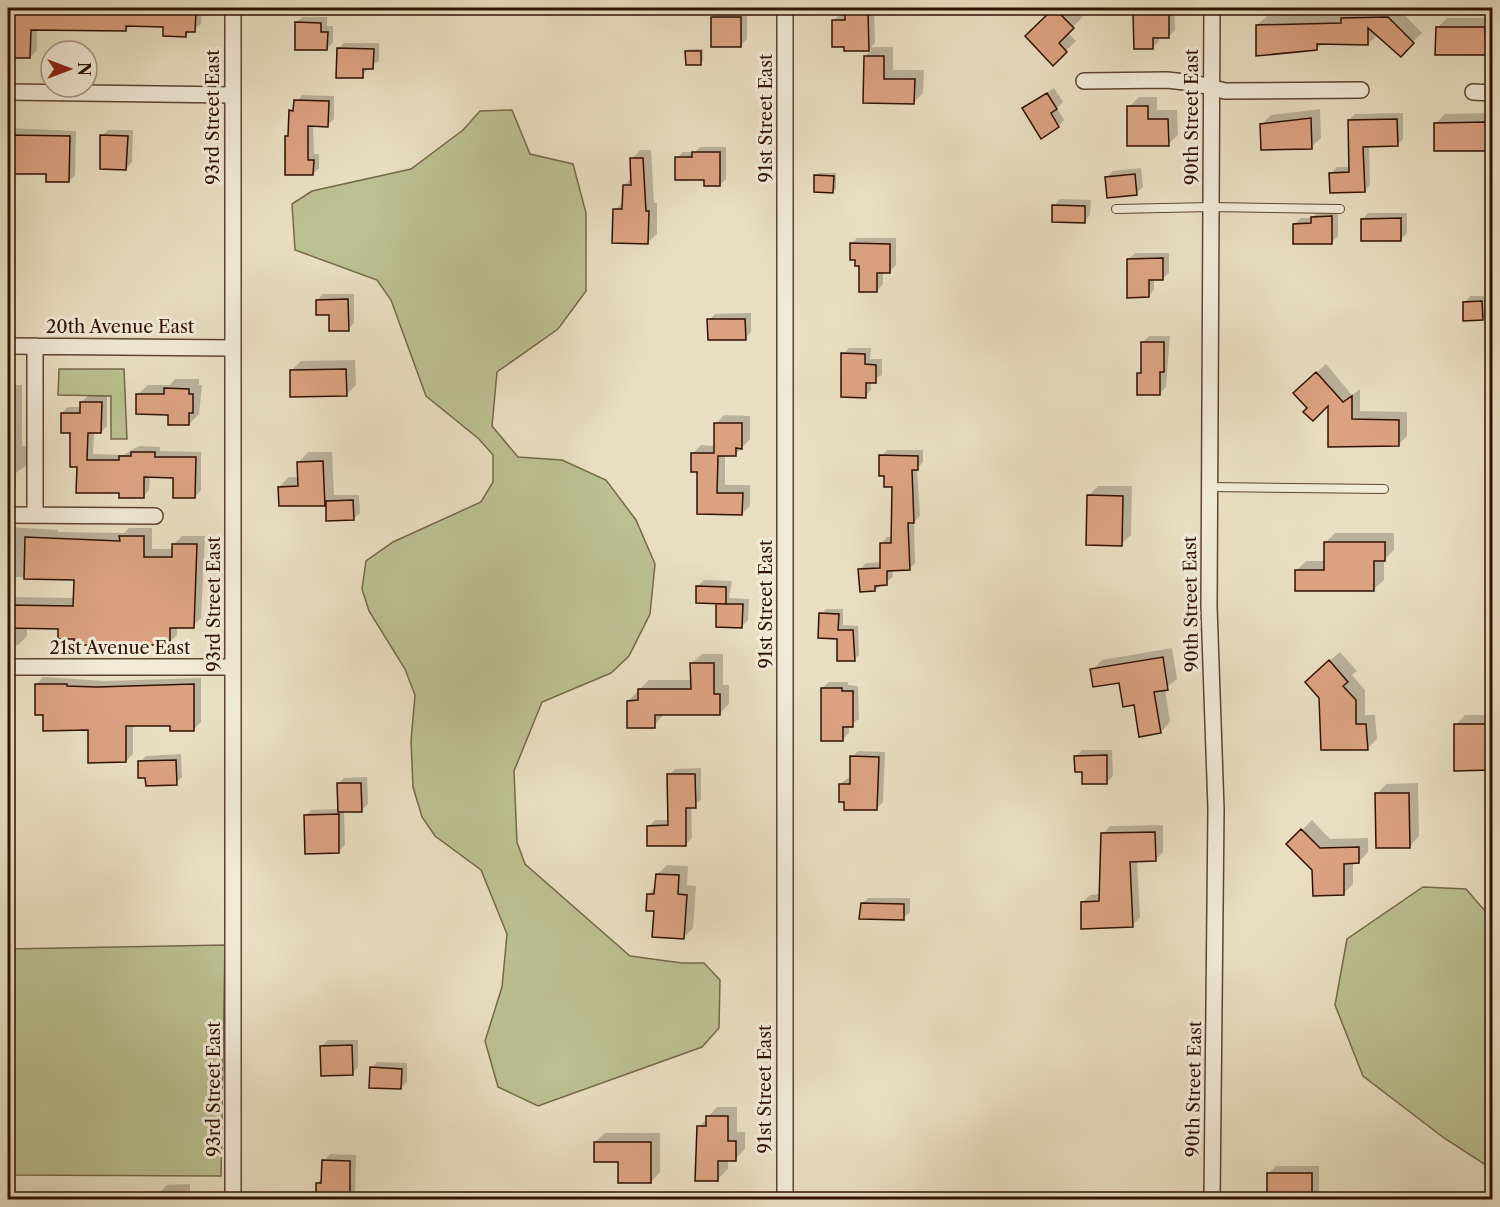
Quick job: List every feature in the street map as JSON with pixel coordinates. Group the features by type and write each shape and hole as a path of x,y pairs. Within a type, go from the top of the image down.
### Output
{"street":[{"name":"93rd Street East","path":"232,1200 233,8"},
{"name":"91st Street East","path":"784,1200 785,8"},
{"name":"90th Street East","path":"1212,8 1209,607 1216,809 1212,1200"},
{"path":"1084,81 1167,81 1211,86 1225,91 1361,90"},
{"path":"8,92 232,95"},
{"path":"1473,92 1492,93"},
{"name":"20th Avenue East","path":"8,346 232,348"},
{"path":"35,346 35,515"},
{"path":"8,515 155,516"},
{"name":"21st Avenue East","path":"8,667 233,667"}],"lane":[{"path":"1116,209 1211,207 1340,209"},
{"path":"1209,487 1384,489"}],"green space":[{"path":"512,110 530,154 573,164 586,213 586,291 558,329 497,372 492,426 518,457 562,460 606,480 636,520 655,564 650,614 629,656 611,673 542,702 514,771 517,842 525,864 630,956 682,963 704,963 720,980 719,1028 702,1047 538,1106 498,1087 485,1041 502,987 507,934 481,870 435,836 422,817 413,787 411,741 415,695 405,669 369,611 362,589 366,561 393,542 481,502 493,482 493,455 479,439 426,396 391,300 377,280 295,250 292,204 312,191 411,169 463,130 480,111"},
{"path":"59,369 124,369 127,439 111,439 111,396 58,395"},
{"path":"1423,887 1466,889 1492,919 1492,1169 1444,1138 1363,1076 1335,1005 1347,939"},
{"path":"225,945 221,1176 8,1175 8,949"}],"building":[{"path":"8,8 187,8 187,10 196,10 195,32 186,32 186,37 163,36 163,27 126,26 126,31 31,30 30,58 13,58 14,24 8,24"},
{"path":"1054,8 1074,28 1059,43 1067,52 1053,66 1025,36"},
{"path":"845,12 868,12 869,51 844,51 844,47 832,47 832,20 845,20"},
{"path":"1169,13 1169,38 1153,38 1153,49 1134,49 1133,14"},
{"path":"711,17 741,17 741,47 711,47"},
{"path":"1388,17 1414,43 1401,57 1368,28 1368,45 1317,44 1317,50 1256,56 1256,25 1341,23 1341,18"},
{"path":"295,22 321,23 321,32 328,32 327,50 295,50"},
{"path":"1436,27 1485,27 1485,38 1492,38 1492,55 1435,55"},
{"path":"337,48 374,49 373,69 363,69 363,78 336,78"},
{"path":"685,51 701,51 701,65 686,65"},
{"path":"864,56 884,56 884,79 915,79 914,104 863,103"},
{"path":"1047,93 1057,109 1051,113 1059,127 1041,139 1022,108"},
{"path":"294,100 329,101 328,127 308,126 308,160 314,160 313,175 285,175 285,136 288,136 289,110 293,111"},
{"path":"1127,106 1148,106 1148,119 1168,119 1169,146 1127,146"},
{"path":"1311,118 1312,149 1261,150 1260,124"},
{"path":"1397,119 1398,146 1363,147 1365,192 1330,193 1329,173 1349,172 1348,120"},
{"path":"1486,122 1486,151 1434,151 1434,123"},
{"path":"8,135 70,136 69,182 46,182 46,174 8,174"},
{"path":"100,135 128,136 126,170 100,169"},
{"path":"692,152 720,152 720,186 704,186 704,180 675,180 675,157 692,157"},
{"path":"630,158 643,158 646,211 649,211 648,244 612,243 613,209 622,209 623,185 631,185"},
{"path":"1135,174 1137,195 1107,198 1105,177"},
{"path":"814,175 834,176 833,193 814,192"},
{"path":"1052,205 1085,206 1085,223 1052,222"},
{"path":"1332,216 1332,244 1293,244 1293,224 1311,223 1311,217"},
{"path":"1401,218 1401,241 1361,241 1361,219"},
{"path":"850,243 890,244 890,273 877,273 877,292 859,292 859,266 855,266 855,260 850,260"},
{"path":"1163,258 1163,280 1149,280 1149,297 1127,298 1127,259"},
{"path":"348,299 349,331 329,331 329,315 316,315 316,300"},
{"path":"1482,301 1483,320 1463,321 1463,302"},
{"path":"707,319 745,319 746,340 708,340"},
{"path":"1141,342 1164,342 1164,372 1160,372 1160,395 1137,395 1137,373 1141,373"},
{"path":"841,353 865,354 865,364 876,365 876,383 866,383 866,398 841,397"},
{"path":"346,369 347,396 290,397 290,370"},
{"path":"1316,372 1343,402 1352,396 1352,419 1399,420 1399,446 1328,447 1328,406 1313,421 1303,412 1307,408 1293,393"},
{"path":"164,388 189,389 189,394 193,394 193,413 189,413 189,425 168,425 168,415 136,414 136,394 164,394"},
{"path":"80,402 102,402 101,433 88,433 87,460 119,460 119,456 131,456 131,452 155,452 155,457 196,457 195,498 173,498 173,478 144,477 144,498 119,498 119,493 76,493 77,467 70,467 70,433 61,433 61,413 80,413"},
{"path":"714,423 742,423 742,449 736,448 736,456 718,456 717,493 743,493 742,515 697,514 697,472 691,472 691,453 714,453"},
{"path":"879,455 918,456 918,470 912,470 914,523 908,523 910,570 887,571 887,585 875,586 875,591 860,592 858,569 880,568 880,543 891,543 892,487 884,487 884,476 879,476"},
{"path":"323,461 325,506 279,506 278,487 298,486 297,462"},
{"path":"1087,495 1123,496 1122,546 1086,545"},
{"path":"353,500 354,520 326,521 326,501"},
{"path":"119,536 144,536 144,557 172,557 172,544 197,544 194,628 170,628 170,645 140,645 140,652 100,652 100,645 74,645 74,639 58,639 58,629 8,628 8,605 73,606 74,580 24,579 25,537 120,541"},
{"path":"1324,542 1385,542 1385,561 1374,561 1374,591 1295,591 1295,570 1324,570"},
{"path":"696,586 726,587 726,604 696,603"},
{"path":"716,604 743,604 742,628 716,627"},
{"path":"819,613 839,614 838,630 853,630 855,661 837,661 837,639 818,638"},
{"path":"1163,657 1168,690 1154,692 1161,733 1139,737 1134,705 1123,707 1119,683 1093,687 1090,669"},
{"path":"1329,660 1348,682 1343,686 1356,700 1356,724 1366,724 1368,750 1321,750 1319,698 1305,682"},
{"path":"690,663 714,663 714,694 720,694 720,715 655,715 655,728 627,728 627,701 638,700 638,689 691,689"},
{"path":"35,684 97,687 194,684 194,731 170,731 170,726 126,726 126,762 88,763 88,730 43,731 43,715 35,715"},
{"path":"821,688 842,688 842,691 853,691 853,727 843,727 843,741 821,741"},
{"path":"1454,724 1490,724 1492,770 1454,771"},
{"path":"1107,755 1107,784 1082,784 1082,772 1075,772 1074,756"},
{"path":"850,756 879,757 877,810 844,810 844,802 839,802 839,784 850,784"},
{"path":"176,760 177,785 146,786 145,778 138,778 138,761"},
{"path":"667,774 695,774 696,808 686,808 686,846 647,846 647,826 668,825"},
{"path":"337,783 361,783 362,812 338,812"},
{"path":"1375,793 1409,793 1410,848 1376,848"},
{"path":"339,814 339,853 305,854 304,815"},
{"path":"1301,829 1320,848 1359,847 1359,863 1344,864 1344,895 1313,896 1312,870 1286,844"},
{"path":"1155,832 1156,861 1130,862 1133,927 1081,929 1081,902 1099,901 1101,833"},
{"path":"656,874 679,875 678,894 687,895 684,939 652,937 654,911 646,911 647,894 654,894"},
{"path":"861,903 904,904 904,920 859,919"},
{"path":"352,1045 353,1075 321,1076 320,1046"},
{"path":"370,1067 402,1069 401,1089 369,1088"},
{"path":"706,1116 728,1116 728,1141 736,1141 736,1161 718,1161 718,1181 695,1181 697,1126 706,1126"},
{"path":"594,1142 651,1142 651,1183 618,1183 618,1162 594,1162"},
{"path":"322,1160 350,1161 350,1200 316,1200 316,1183 321,1183"},
{"path":"1267,1173 1312,1173 1312,1200 1267,1200"}]}
